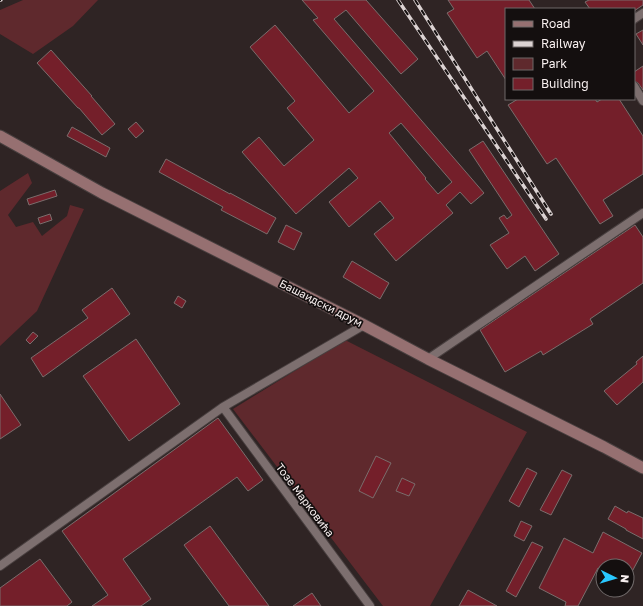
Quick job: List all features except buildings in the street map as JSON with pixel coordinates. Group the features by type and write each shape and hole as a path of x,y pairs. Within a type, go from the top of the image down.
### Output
{"street":[{"path":"635,88 643,101"},
{"name":"Башаидски друм","path":"0,136 102,193 643,468"},
{"path":"428,359 643,213"},
{"path":"0,566 223,407 364,325"},
{"name":"Тозе Марковића","path":"223,407 370,606"}],"green space":[{"path":"23,0 98,0 73,26 33,54 0,34 0,10"},
{"path":"28,173 32,183 8,215 16,227 33,222 42,236 67,216 70,205 84,209 37,311 0,346 0,191"},
{"path":"345,340 527,432 430,606 383,606 233,409"}],"railway":[{"path":"398,0 546,219"},
{"path":"415,0 551,214"}]}
